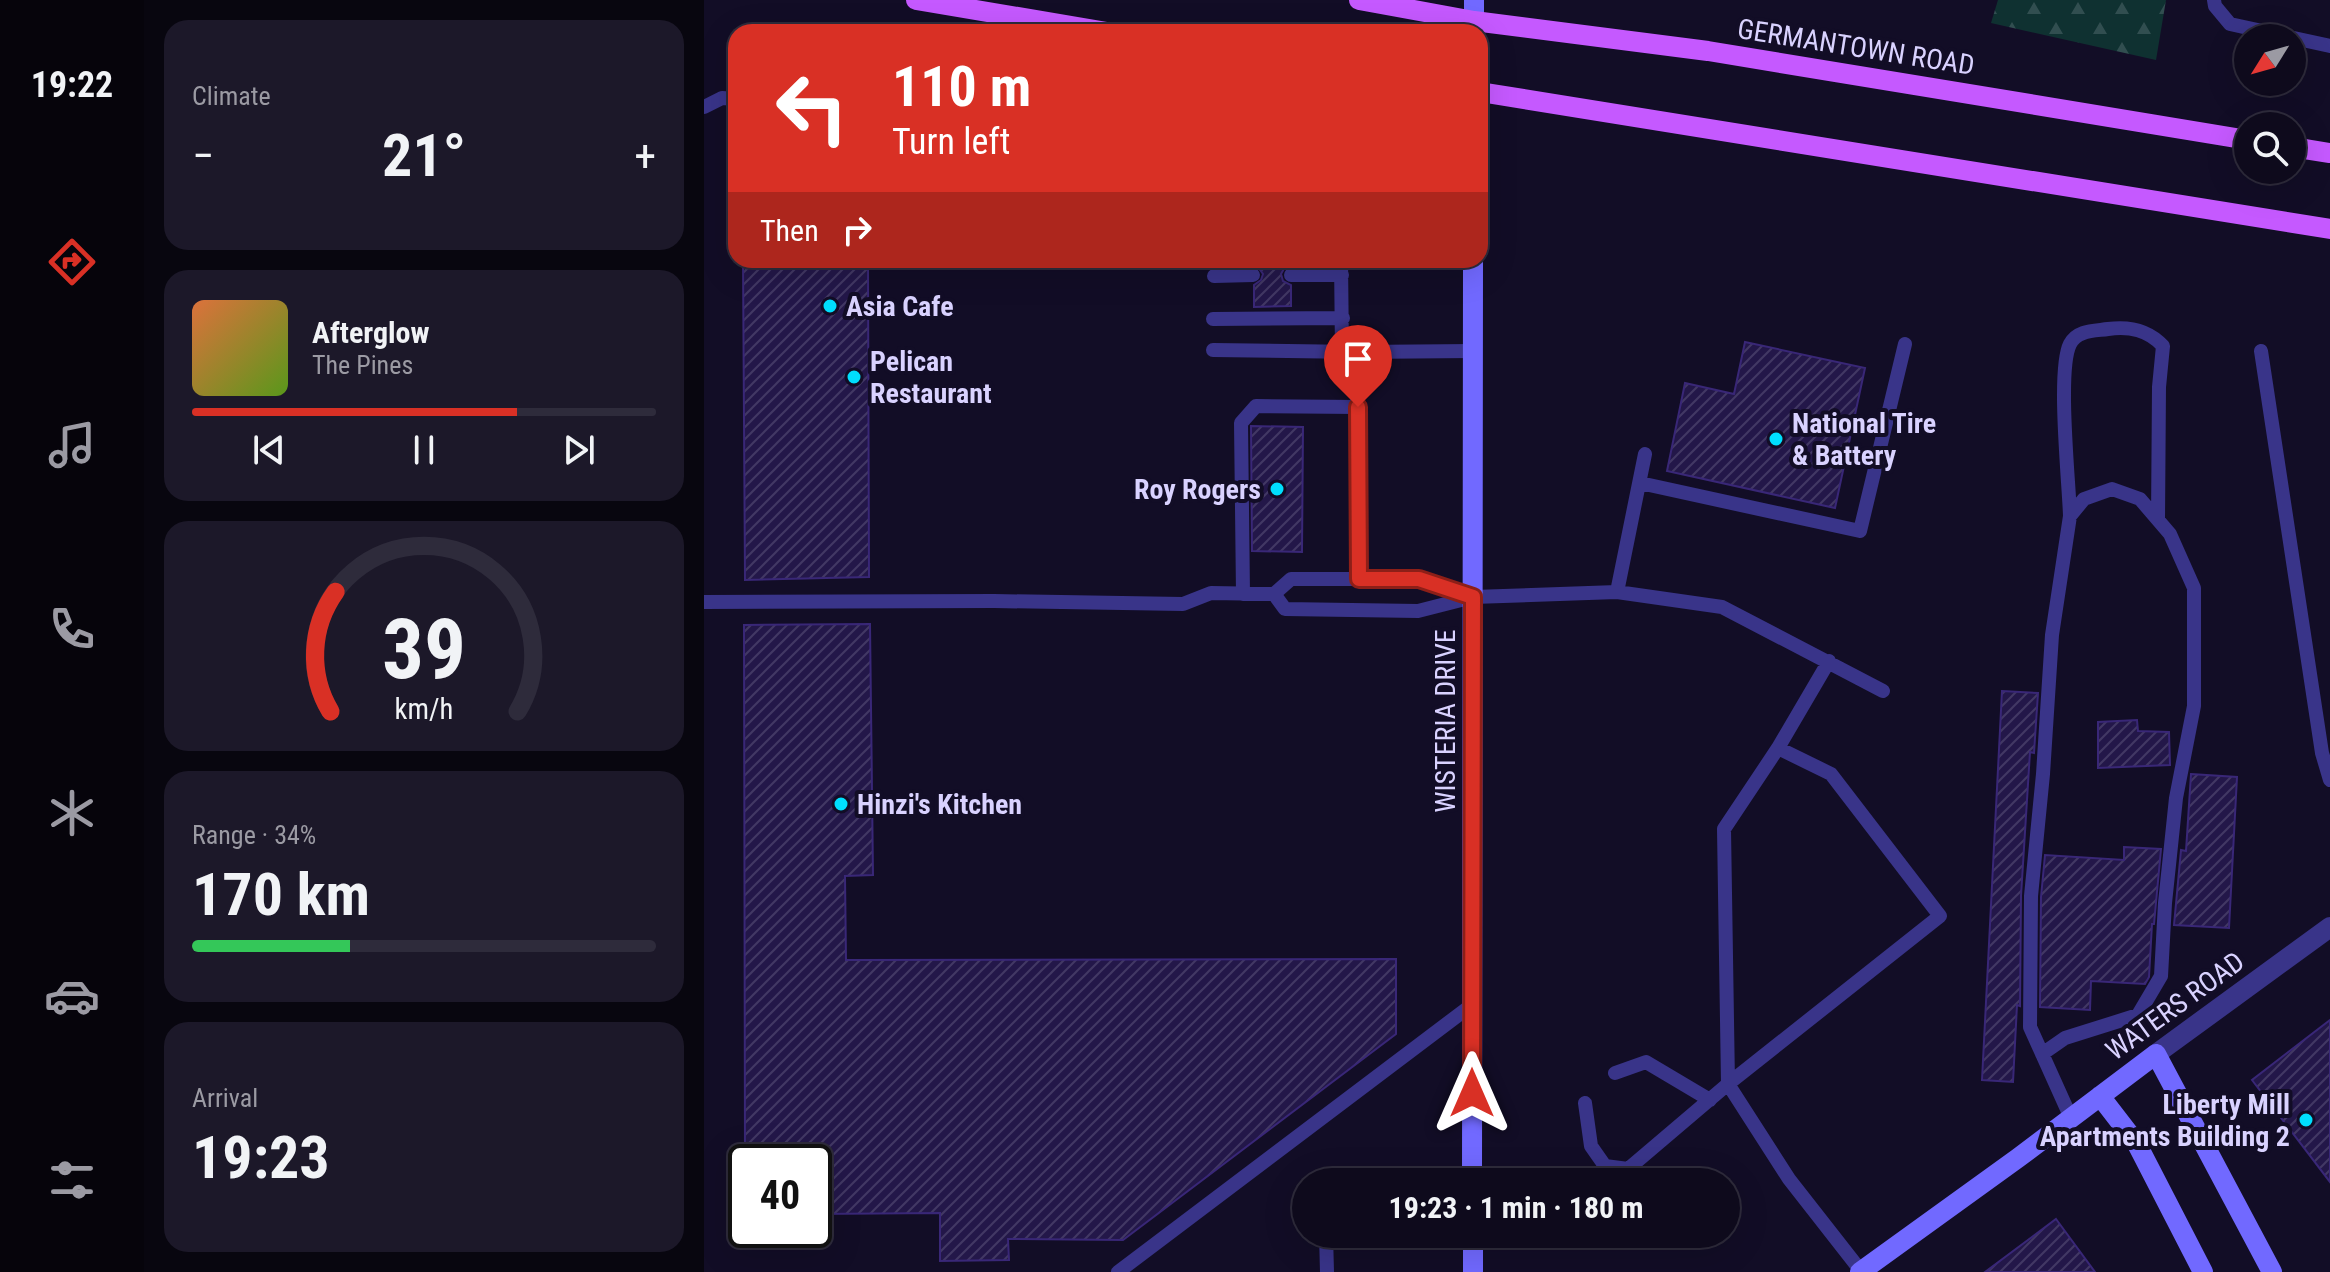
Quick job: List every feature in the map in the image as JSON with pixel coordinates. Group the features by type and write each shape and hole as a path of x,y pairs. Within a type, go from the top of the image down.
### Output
{"main road":[{"path":"916,0 1059,24"},
{"name":"GERMANTOWN ROAD","path":"1359,0 1708,51 2234,138"},
{"path":"1488,93 2330,229"},
{"path":"2306,149 2330,153"}],"street":[{"name":"WISTERIA DRIVE","path":"1472,1168 1473,268"},
{"name":"WATERS ROAD","path":"1860,1272 2330,927"},
{"path":"2156,1054 2272,1272"},
{"path":"2100,1096 2137,1144 2203,1272"},
{"path":"1473,1248 1473,1272"}],"lane":[{"path":"2214,0 2215,6 2230,24 2330,46"},
{"path":"704,107 722,98 728,98"},
{"path":"1291,275 1342,268 1343,318 1358,407 1359,579"},
{"path":"1214,276 1253,275"},
{"path":"1213,319 1343,318"},
{"path":"2071,1118 2030,1027 2031,896 2052,635 2070,516 2064,378 2070,344 2081,332 2127,327 2153,335 2163,346 2159,387 2158,520"},
{"path":"1640,483 1860,531 1905,344"},
{"path":"1213,350 1473,351"},
{"path":"2261,351 2322,753 2330,780"},
{"path":"1243,594 1241,423 1256,406 1358,407"},
{"path":"1617,592 1645,454"},
{"path":"2042,1054 2065,1038 2138,1015 2161,976 2176,798 2194,706 2194,588 2170,534 2140,499 2112,489 2084,499 2070,516"},
{"path":"704,602 1183,604 1211,593 1274,594 1291,579 1419,579 1473,597"},
{"path":"1274,594 1285,609 1418,611 1473,597 1617,592 1722,607 1883,691"},
{"path":"1829,661 1778,748 1724,829 1728,1084 1789,1179 1860,1272"},
{"path":"1585,1103 1591,1146 1605,1166 1628,1169 1728,1084 1940,916 1831,774 1778,748"},
{"path":"1118,1272 1473,1004"},
{"path":"1615,1073 1646,1062 1710,1100"},
{"path":"1326,1248 1327,1272"}],"green space":[{"path":"1998,0 2166,0 2156,60 1991,23"}],"building":[{"path":"743,268 868,268 869,577 745,580"},
{"path":"1259,268 1284,268 1281,274 1283,281 1291,285 1291,306 1254,307 1254,285 1263,274"},
{"path":"1745,342 1865,368 1835,508 1667,471 1685,383 1734,394"},
{"name":"Roy Rogers","path":"1251,426 1303,427 1302,552 1252,551"},
{"path":"870,624 873,875 845,876 846,960 1396,959 1396,1034 1123,1240 1008,1239 1009,1260 940,1261 940,1213 832,1214 832,1144 745,1144 744,625"},
{"path":"2002,691 2038,693 2034,753 2030,752 2021,896 2020,1006 2017,1005 2013,1082 1982,1080"},
{"path":"2137,720 2138,731 2169,732 2170,765 2098,768 2098,722"},
{"path":"2191,774 2237,777 2229,928 2174,925 2181,850 2186,851"},
{"path":"2124,847 2161,849 2149,977 2145,984 2091,981 2090,1010 2040,1007 2041,897 2045,855 2124,860"},
{"name":"Liberty Mill Apartments Building 2","path":"2330,1020 2330,1182 2252,1080"},
{"path":"2056,1219 2095,1272 1985,1272"}],"place":[{"name":"Asia Cafe","path":"830,306"},
{"name":"Pelican Restaurant","path":"854,377"},
{"name":"National Tire & Battery","path":"1776,439"},
{"name":"Roy Rogers","path":"1277,489"},
{"name":"Hinzi's Kitchen","path":"841,804"},
{"name":"Liberty Mill Apartments Building 2","path":"2306,1120"}],"route":[{"path":"1358,407 1359,579 1419,579 1473,597 1472,1093"}]}
